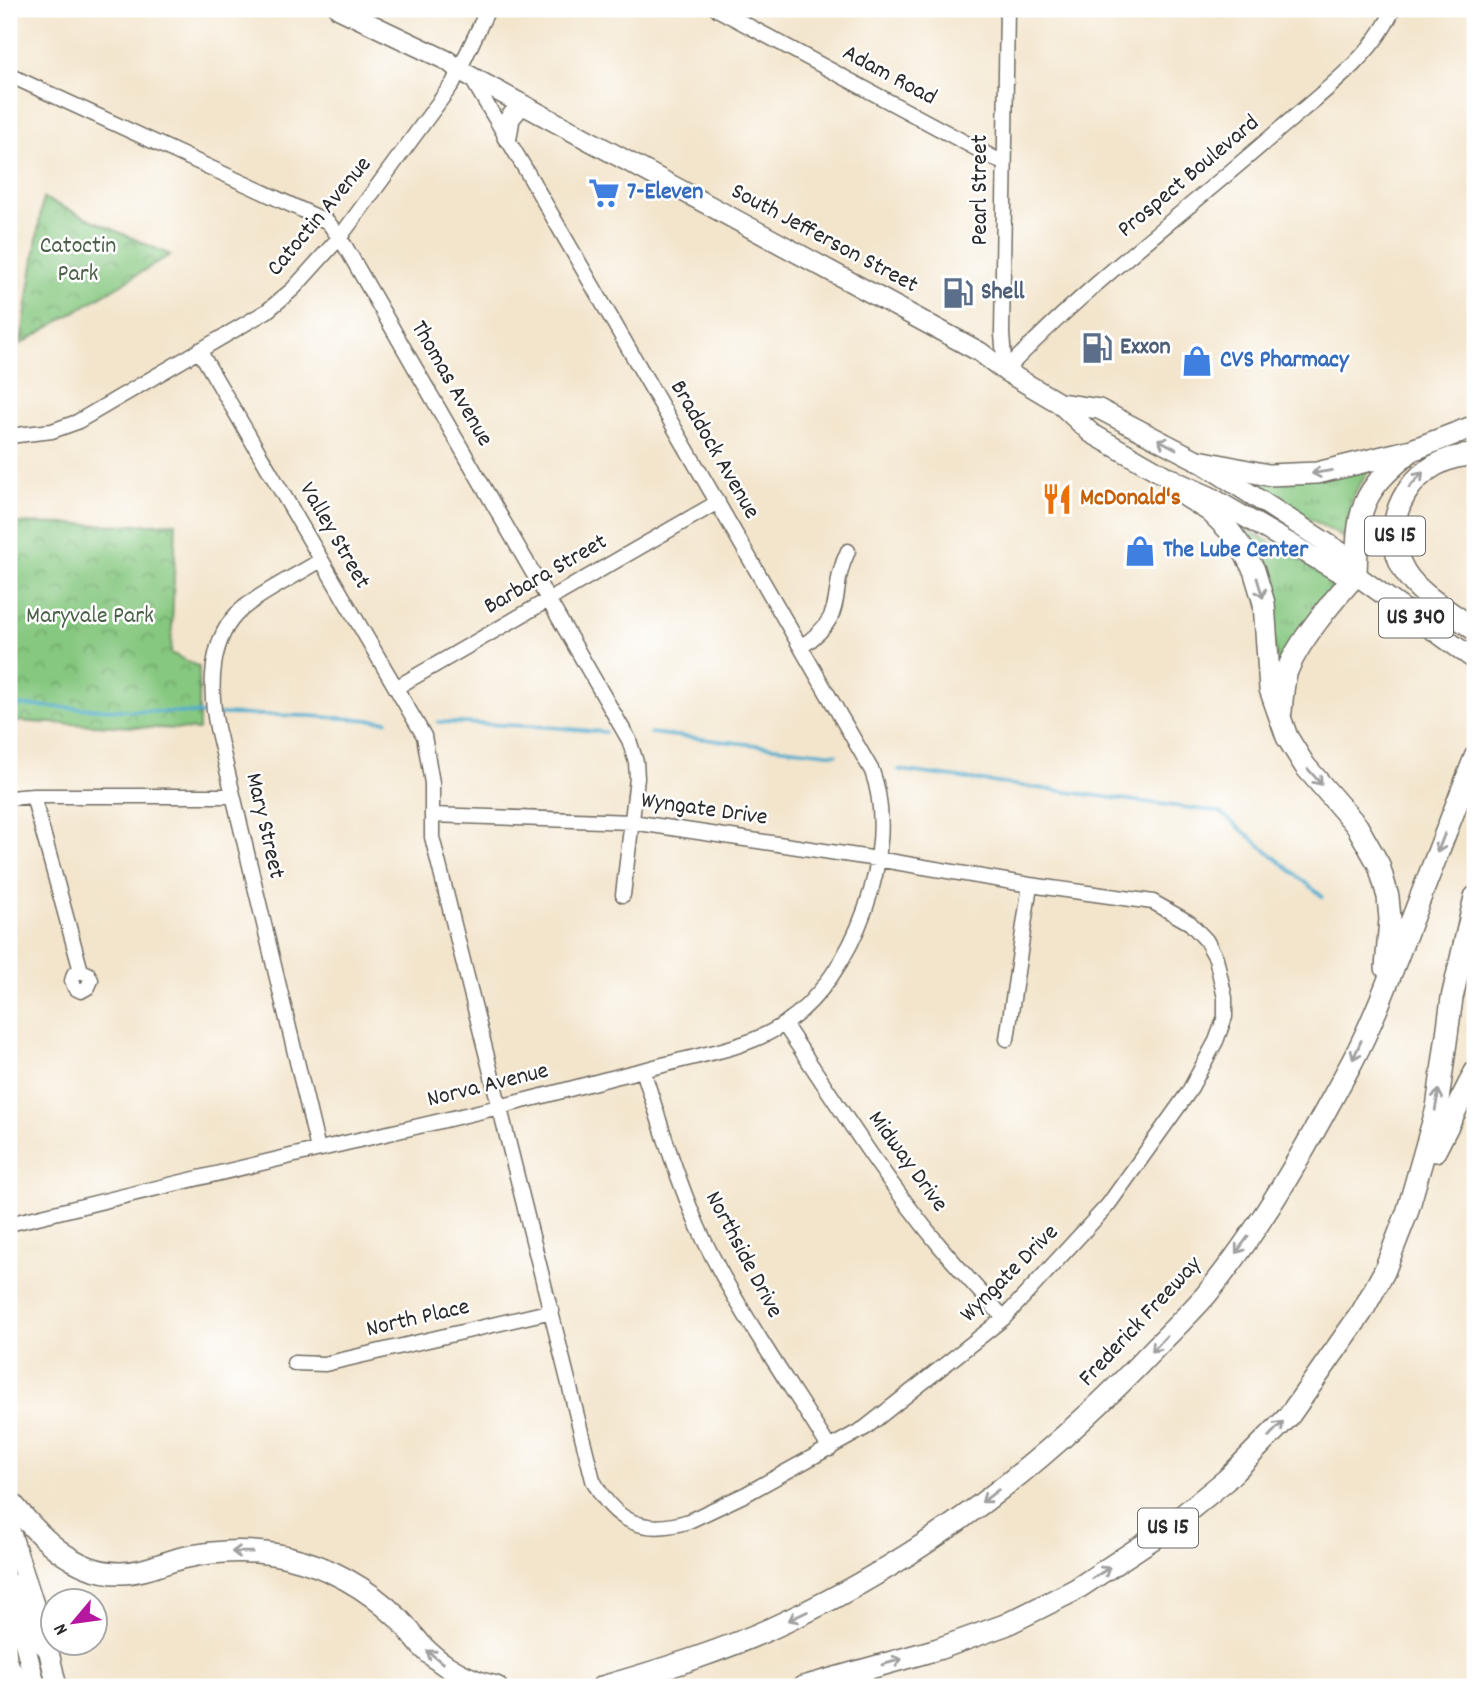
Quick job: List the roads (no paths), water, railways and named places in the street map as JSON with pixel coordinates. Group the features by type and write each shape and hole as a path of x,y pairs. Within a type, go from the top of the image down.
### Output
{"highway":[{"path":"1199,461 1268,475 1294,475 1342,468 1412,450 1475,426"},
{"path":"1280,719 1286,674 1299,649 1356,575 1357,530 1366,498 1386,471 1412,450"},
{"name":"US 15","path":"1475,455 1451,458 1434,464 1420,475 1403,496 1394,530 1398,557 1415,585 1475,630"},
{"path":"1173,480 1186,496 1210,512 1228,529 1254,570 1264,603 1270,689 1287,737 1305,766 1357,826 1379,865 1388,897 1390,919 1385,987"},
{"name":"Frederick Freeway","path":"602,1687 664,1669 750,1638 819,1606 883,1571 959,1520 1043,1457 1105,1401 1206,1295 1259,1222 1353,1059 1385,987 1475,757"},
{"path":"1407,1213 1437,1108 1452,998 1475,897"},
{"name":"US 15","path":"803,1687 938,1649 1005,1625 1075,1590 1160,1534 1226,1480 1289,1416 1362,1312 1384,1272 1444,1130 1475,1072"},
{"path":"9,1500 43,1537 65,1555 85,1566 107,1572 134,1572 182,1558 224,1552 268,1553 311,1563 365,1591 399,1619 424,1648 446,1666 463,1676 495,1687"},
{"path":"13,1613 38,1638"},
{"path":"9,1667 20,1687"}],"main road":[{"name":"South Jefferson Street","path":"339,9 448,61 464,73 980,352 1005,372 1059,403 1091,433 1173,480 1209,496 1337,571 1356,575 1475,660"},
{"path":"507,137 510,118 522,104"},
{"name":"South Jefferson Street","path":"1059,403 1099,409 1199,461 1350,558 1356,575"},
{"path":"9,1527 38,1617"},
{"path":"9,1583 13,1613 36,1687"},
{"path":"50,1658 57,1687"}],"street":[{"name":"Catoctin Avenue","path":"9,436 52,430 77,422 267,311 280,300 315,267 340,237 453,83 464,73 488,9"},
{"name":"Adam Road","path":"717,9 1003,163"},
{"name":"Pearl Street","path":"1005,372 1003,163 1007,9"},
{"name":"Prospect Boulevard","path":"1005,372 1030,345 1111,273 1353,65 1388,21 1393,9"},
{"name":"Braddock Avenue","path":"464,73 507,137 872,771 881,808 877,859"},
{"name":"Thomas Avenue","path":"9,75 328,222 340,237 629,740 636,762 636,778 623,895"},
{"name":"Valley Street","path":"199,350 397,687 427,746"},
{"name":"Barbara Street","path":"397,687 718,502"},
{"path":"801,647 815,638 829,623 837,602 841,570 848,551"},
{"name":"Mary Street","path":"318,1149 212,704 213,674 221,638 231,620 242,608 321,560"},
{"name":"Wyngate Drive","path":"427,746 432,837 593,1480 612,1510 625,1518 656,1527 673,1526 746,1494 865,1428 1003,1318 1108,1205 1188,1093 1216,1041 1225,1017 1225,998 1216,958 1206,940 1189,923 1153,902 632,822 432,815"},
{"path":"33,796 80,971"},
{"path":"9,798 233,796"},
{"name":"Norva Avenue","path":"9,1224 499,1108 740,1045 784,1024 815,997 830,979 853,943 863,917 877,859"},
{"path":"1007,1039 1030,885"},
{"name":"Midway Drive","path":"784,1024 877,1164 940,1246 1003,1318"},
{"name":"Northside Drive","path":"643,1070 676,1171 699,1228 728,1284 830,1449"},
{"name":"North Place","path":"294,1363 325,1364 552,1311"}],"waterway":[{"path":"9,705 210,714"},
{"path":"218,714 387,721"},
{"path":"438,722 605,732"},
{"path":"650,733 836,754"},
{"path":"899,770 1220,812 1323,897"}],"place":[{"name":"7-Eleven","path":"604,193"},
{"name":"Shell","path":"958,293"},
{"name":"Exxon","path":"1097,348"},
{"name":"CVS Pharmacy","path":"1197,361"},
{"name":"McDonald's","path":"1057,499"},
{"name":"The Lube Center","path":"1140,551"}],"park label":[{"name":"Catoctin Park","path":"78,261"},
{"name":"Maryvale Park","path":"90,617"}]}
